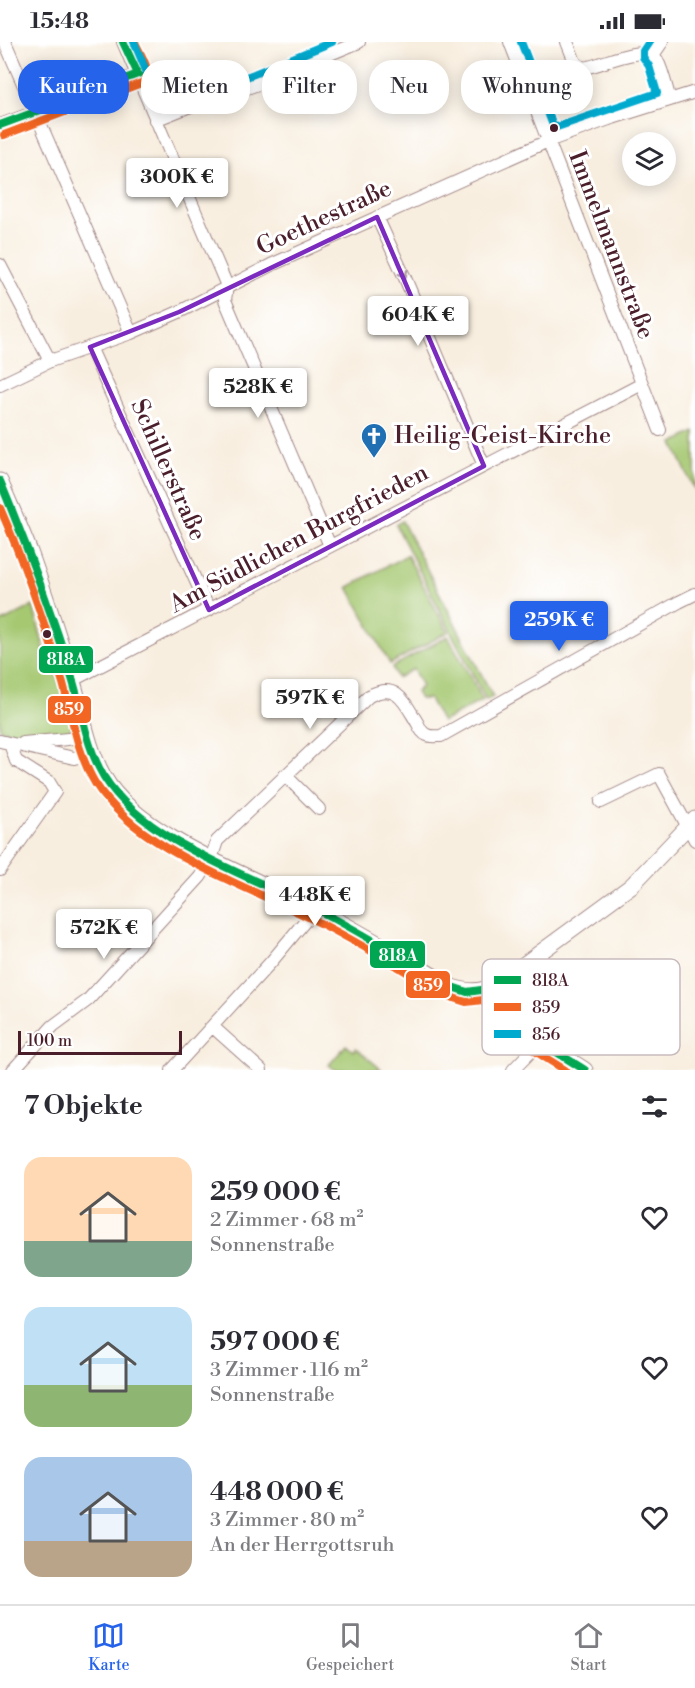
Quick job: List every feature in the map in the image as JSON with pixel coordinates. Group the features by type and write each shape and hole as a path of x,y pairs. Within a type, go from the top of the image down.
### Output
{"street":[{"path":"5,42 18,71"},
{"path":"123,42 227,286 225,300 330,546"},
{"path":"155,120 221,94 230,94 258,84 359,42"},
{"name":"Immelmannstraße","path":"510,42 660,430"},
{"path":"567,42 574,62 583,68 633,51 644,50 653,55 670,100"},
{"path":"653,55 662,42"},
{"path":"129,77 138,74"},
{"name":"Goethestraße","path":"0,385 50,361 131,333 179,312 227,286 548,141 695,92"},
{"path":"0,125 28,114"},
{"path":"37,114 131,333"},
{"path":"377,217 484,466"},
{"path":"0,265 50,361"},
{"name":"Schillerstraße","path":"90,347 209,610"},
{"name":"Am Südlichen Burgfrieden","path":"73,680 642,384"},
{"path":"0,481 30,551 73,680 93,753 104,778 134,813 156,829 211,859 315,909 452,987 467,992 482,990"},
{"path":"13,1070 53,1026 88,1000 200,877 211,859 217,841 369,696 380,690 394,692 403,700 423,733 429,736 441,736 695,594"},
{"path":"5,743 68,739 88,734"},
{"path":"5,743 74,758 93,753"},
{"path":"0,870 55,792 49,782 16,761 5,743"},
{"path":"285,774 319,809"},
{"path":"601,802 659,774 691,823 695,840"},
{"path":"533,959 631,886 691,823"},
{"path":"172,1070 293,937 315,909"},
{"path":"213,1027 261,1070"},
{"path":"513,1070 527,1055"},
{"path":"562,1055 585,1070"}],"highlighted area":[{"path":"377,217 484,466 209,610 90,347 179,312"}],"green space":[{"path":"695,432 695,491 673,443"},
{"path":"402,521 493,697 486,700 396,525"},
{"path":"407,555 448,632 390,664 348,587"},
{"path":"33,606 47,659 72,709 74,720 70,730 54,736 26,736 0,729 0,623"},
{"path":"448,636 483,700 442,722 429,699 420,699 416,692 422,686 413,669 397,678 392,667"},
{"path":"346,1045 353,1051 356,1048 382,1070 335,1070 329,1065"}],"transit line":[{"name":"818A","path":"0,125 138,74 123,42"},
{"name":"856","path":"134,42 161,106 217,84 228,84 332,42"},
{"name":"859","path":"4,135 144,82 146,68 135,42"},
{"name":"856","path":"521,42 554,128 657,93 649,66 643,57 643,51 649,42"},
{"name":"818A","path":"0,481 56,628 93,753 104,777 122,800 144,820 199,854 332,917 452,987 467,992 482,990"},
{"name":"859","path":"0,508 42,617 84,759 95,783 113,806 136,827 192,862 326,926 447,996 466,1002 482,1000"},
{"name":"859","path":"542,1055 565,1070"},
{"name":"818A","path":"561,1055 585,1070"}],"place":[{"name":"Heilig-Geist-Kirche","path":"374,459"}]}
